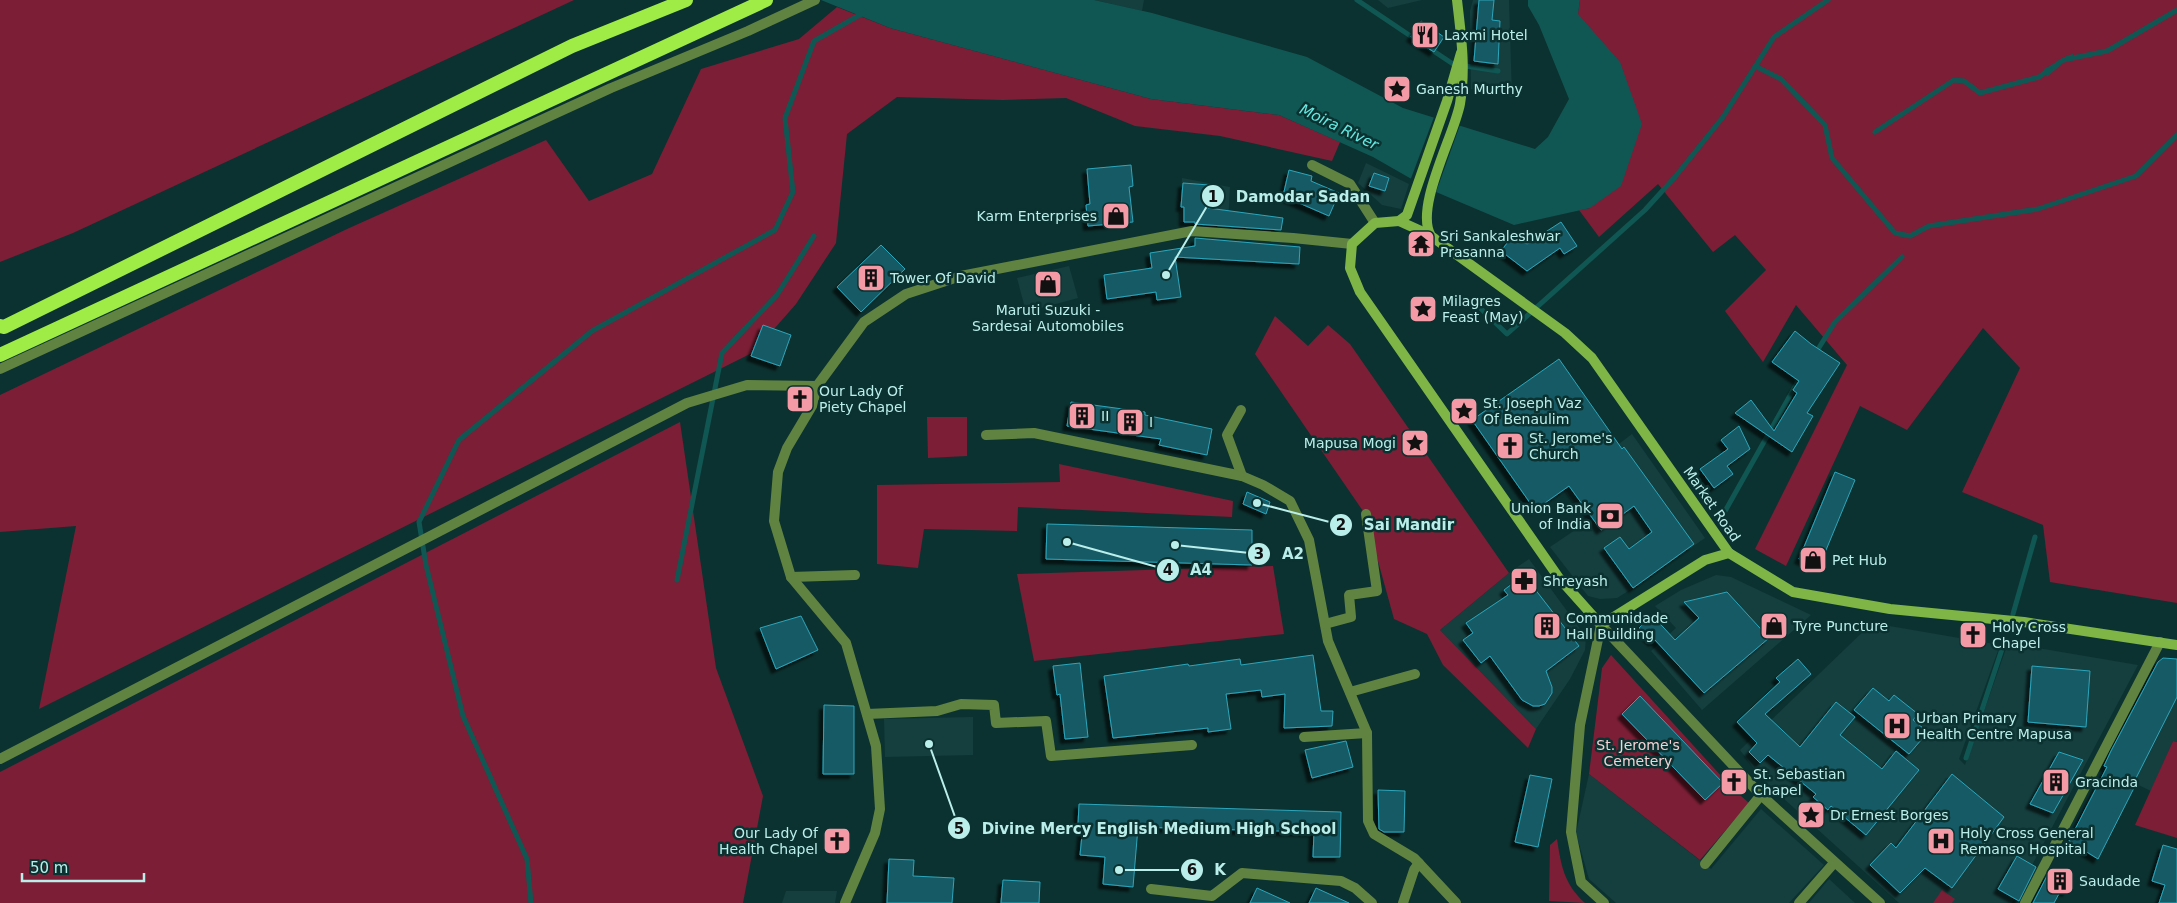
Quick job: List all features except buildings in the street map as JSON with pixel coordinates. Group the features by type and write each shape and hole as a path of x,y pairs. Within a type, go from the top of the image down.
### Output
{"highway":[{"path":"0,326 4,327 572,46 686,0"},
{"path":"0,355 766,0"}],"main road":[{"path":"1431,236 1426,228 1427,206 1460,105 1464,72 1457,0"},
{"path":"1463,47 1447,102 1407,215 1399,221 1375,223 1352,244 1350,268 1360,292 1559,578 1601,624 1705,560 1729,553"},
{"name":"Market Road","path":"1399,221 1431,236 1565,333 1592,358 1729,553 1793,592 1813,597 1890,608 2024,622 2177,645"}],"street":[{"path":"0,369 611,88 748,31 815,0"},
{"path":"1312,165 1350,184 1375,223"},
{"path":"844,903 875,833 880,809 876,746 846,643 791,577 774,521 778,472 794,435 812,406 817,386 864,322 906,294 961,276 1192,231 1352,244"},
{"path":"0,758 687,403 747,385 817,386"},
{"path":"1241,410 1227,435 1242,476"},
{"path":"986,435 1034,433 1242,476 1264,485 1290,501 1309,540 1328,641 1367,733 1368,821 1374,834 1414,858 1456,903"},
{"path":"1325,624 1351,616 1349,595 1377,591 1366,514"},
{"path":"791,577 855,576"},
{"path":"1601,624 1761,795 1880,903"},
{"path":"1601,624 1580,725 1570,832 1581,882 1604,903"},
{"path":"2025,903 2160,642"},
{"path":"1350,692 1415,674"},
{"path":"867,714 937,711 961,704 994,705 996,723 1046,721 1051,756 1192,745"},
{"path":"1304,737 1367,733"},
{"path":"1705,864 1761,795"},
{"path":"1403,903 1418,863"},
{"path":"1800,903 1834,863"},
{"path":"1152,889 1212,896 1242,873 1341,881 1356,888 1372,903"}],"shaded area":[{"path":"1094,0 1144,0 1142,11"},
{"path":"1378,0 1422,0 1388,8"},
{"path":"1473,0 1509,0 1512,97 1471,89 1470,11"},
{"path":"1366,163 1409,184 1401,209 1382,205 1358,183"},
{"path":"1182,178 1230,187 1228,224 1180,222"},
{"path":"1069,266 1078,298 1026,312 1017,278"},
{"path":"1632,434 1705,538 1617,598 1600,599 1588,596 1550,547 1587,522 1562,487"},
{"path":"1529,559 1586,637 1585,650 1570,679 1536,729 1440,630 1509,573"},
{"path":"1716,575 1731,577 1811,615 1702,710 1651,651 1676,628 1655,606 1681,590"},
{"path":"1872,623 2000,645 1959,759 1965,765 2008,643 2138,665 2012,903 1899,903 1761,778 1740,750"},
{"path":"2160,667 2177,669 2177,742 2173,741 2151,791 2103,768"},
{"path":"973,717 973,755 885,757 884,719"},
{"path":"1589,774 1711,869 1761,809 1824,865 1789,903 1616,903 1589,879 1576,833"},
{"path":"1829,879 1855,903 1809,903"},
{"path":"786,891 837,891 835,903 782,903"}],"green space":[{"path":"0,0 574,0 73,233 0,262"},
{"path":"1580,0 2177,0 2177,603 2050,582 2043,525 1962,492 2020,368 1983,328 1907,430 1860,406 1786,566 1755,549 1847,365 1796,305 1763,362 1725,311 1766,270 1735,235 1713,252 1658,184 1599,237 1579,210 1590,208 1578,13"},
{"path":"837,7 890,28 1151,99 1279,115 1340,142 1332,161 1220,136 1135,126 1066,98 1003,100 897,97 847,134 836,243 796,304 754,352 39,709 76,526 0,532 0,395 347,229 546,140 589,201 652,174 701,69 799,39"},
{"path":"1275,316 1308,346 1328,325 1350,344 1509,573 1440,630 1536,729 1528,748 1443,665 1427,634 1394,619 1365,514 1255,354"},
{"path":"927,417 967,417 967,456 928,458"},
{"path":"680,422 716,668 763,796 743,903 0,903 0,772"},
{"path":"1059,464 1233,501 1232,517 1018,507 1017,531 924,529 918,568 877,564 877,485 1060,482"},
{"path":"1273,566 1284,634 1034,661 1017,574"},
{"name":"St. Jerome's Cemetery","path":"1611,655 1733,789 1749,803 1700,860 1589,774 1602,668"},
{"path":"2173,741 2177,742 2177,838 2135,825"},
{"path":"1557,839 1560,857 1568,881 1572,889 1585,903 1549,901 1550,845"},
{"path":"1942,890 1955,899 1952,903 1933,903"}],"water":[{"name":"Moira River","path":"821,0 1094,0 1152,13 1307,57 1403,108 1535,149 1548,137 1569,99 1539,25 1528,6 1528,0 1580,0 1578,14 1620,62 1642,124 1621,186 1590,208 1514,225 1429,189 1373,157 1279,115 1151,99 890,28"},
{"path":"2073,54 2074,60 2063,63 2047,77 2044,69"}],"pier":[{"path":"1434,117 1460,125 1435,195 1410,181"}],"waterway":[{"path":"1357,0 1415,39"},
{"path":"1476,304 1507,334 1645,210 1675,177 1723,117 1774,37 1828,0"},
{"path":"2068,59 2107,51 2177,10"},
{"path":"531,903 527,859 463,716 426,565 419,522 459,440 592,331 775,230 793,192 785,118 814,41 865,12"},
{"path":"1429,48 1453,64 1498,71"},
{"path":"1755,66 1781,79 1825,125 1832,158 1895,233 1910,236 1929,226 2038,209 2136,176 2177,135"},
{"path":"1875,132 1954,80 1964,81 1980,93 2039,77 2050,69"},
{"path":"677,580 722,353 777,295 814,236"},
{"path":"1815,354 1835,322 1902,257"},
{"path":"1724,513 1801,376"},
{"path":"2013,614 2035,537"},
{"path":"1966,758 2005,640"}],"place":[{"name":"Laxmi Hotel","path":"1425,35"},
{"name":"Ganesh Murthy","path":"1397,89"},
{"name":"Karm Enterprises","path":"1116,216"},
{"name":"Sri Sankaleshwar Prasanna","path":"1421,244"},
{"name":"Damodar Sadan","path":"1166,275"},
{"name":"Tower Of David","path":"871,278"},
{"name":"Maruti Suzuki - Sardesai Automobiles","path":"1048,284"},
{"name":"Milagres Feast (May)","path":"1423,309"},
{"name":"Our Lady Of Piety Chapel","path":"800,399"},
{"name":"St. Joseph Vaz Of Benaulim","path":"1464,411"},
{"name":"II","path":"1082,416"},
{"name":"I","path":"1130,422"},
{"name":"Mapusa Mogi","path":"1415,443"},
{"name":"St. Jerome's Church","path":"1510,446"},
{"name":"Sai Mandir","path":"1257,503"},
{"name":"Union Bank of India","path":"1610,516"},
{"name":"A4","path":"1067,542"},
{"name":"A2","path":"1175,545"},
{"name":"Pet Hub","path":"1813,560"},
{"name":"Shreyash","path":"1524,581"},
{"name":"Communidade Hall Building","path":"1547,626"},
{"name":"Tyre Puncture","path":"1774,626"},
{"name":"Holy Cross Chapel","path":"1973,635"},
{"name":"Urban Primary Health Centre Mapusa","path":"1897,726"},
{"name":"Divine Mercy English Medium High School","path":"929,744"},
{"name":"St. Sebastian Chapel","path":"1734,782"},
{"name":"Gracinda","path":"2056,782"},
{"name":"Dr Ernest Borges","path":"1811,815"},
{"name":"Our Lady Of Health Chapel","path":"837,841"},
{"name":"Holy Cross General Remanso Hospital","path":"1941,841"},
{"name":"K","path":"1119,870"},
{"name":"Saudade","path":"2060,881"}]}
